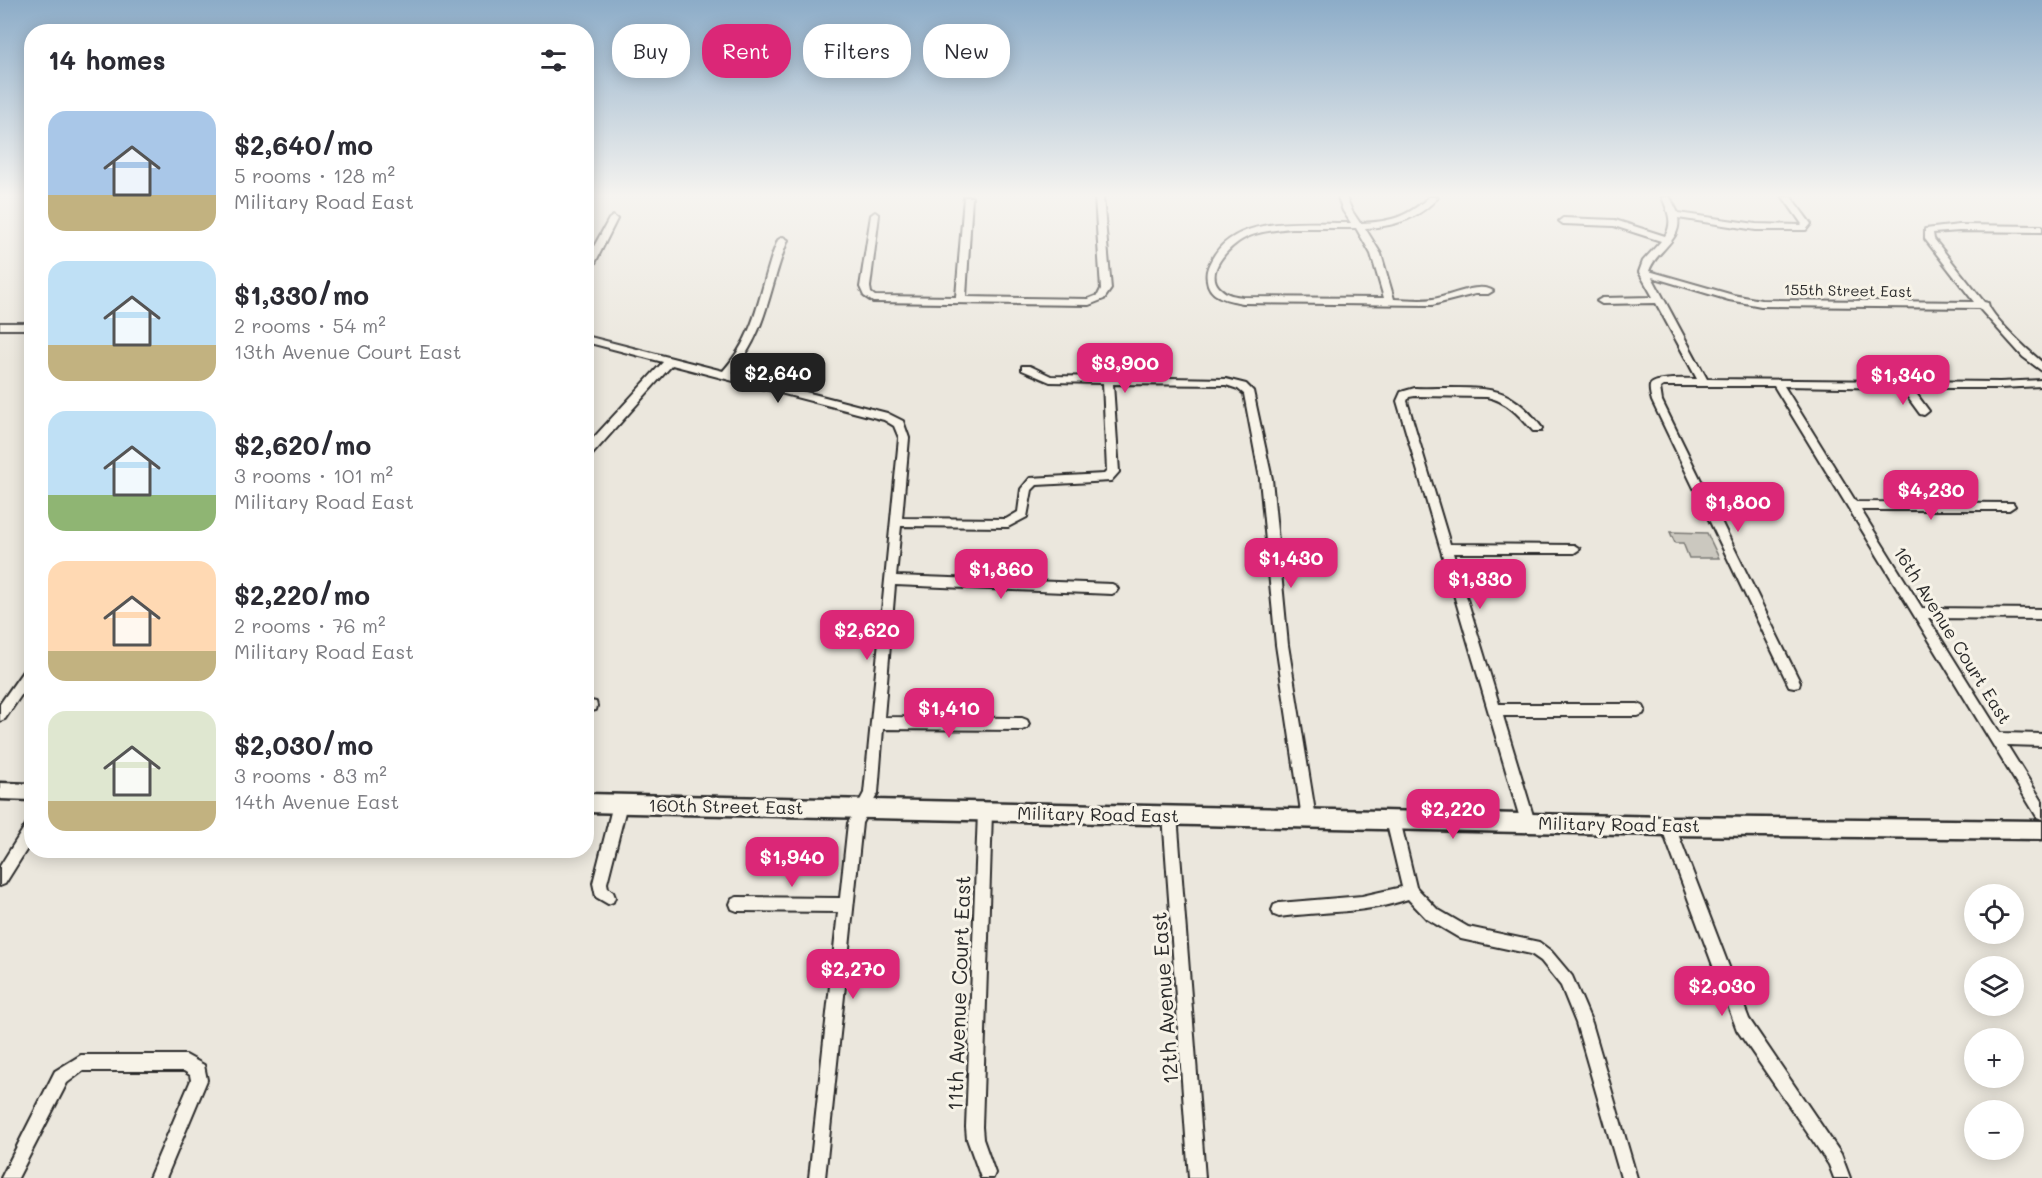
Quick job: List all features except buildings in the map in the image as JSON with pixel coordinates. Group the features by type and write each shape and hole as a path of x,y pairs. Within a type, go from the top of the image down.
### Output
{"street":[{"path":"724,376 749,344 766,296 771,267 778,252"},
{"path":"870,252 866,287 869,296 885,300 1083,302 1101,297 1106,290 1103,252"},
{"path":"961,300 964,252"},
{"path":"1222,252 1214,263 1210,284 1218,295 1243,300 1432,302 1475,291 1488,291"},
{"path":"1375,252 1390,302"},
{"path":"1657,252 1646,264 1644,273 1704,382"},
{"path":"1941,252 2023,352 2042,368"},
{"name":"155th Street East","path":"1644,273 1732,298 1761,303 1984,305"},
{"path":"1602,301 1659,300"},
{"path":"0,326 24,326"},
{"path":"594,341 896,422 904,438 872,793 866,809 857,816 855,823 817,1178"},
{"path":"594,445 669,362"},
{"path":"1026,368 1050,379 1226,381 1238,384 1249,393 1266,479 1282,645 1309,818"},
{"path":"896,522 1008,522 1021,517 1025,510 1027,489 1034,482 1107,478 1113,472 1108,380"},
{"path":"1794,682 1657,401 1654,386 1673,382 2000,385 2042,383"},
{"name":"16th Avenue Court East","path":"1777,383 2042,813"},
{"path":"1904,384 1924,411"},
{"path":"1528,822 1402,406 1405,395 1424,392 1492,394 1512,403 1537,428"},
{"path":"1853,506 2009,506"},
{"path":"1446,548 1574,549"},
{"path":"890,580 1112,589"},
{"path":"1917,613 2042,614"},
{"path":"0,715 24,680"},
{"path":"1494,710 1638,710"},
{"path":"877,723 1022,724"},
{"path":"1996,739 2042,740"},
{"path":"0,791 24,792"},
{"name":"160th Street East","path":"594,803 866,809"},
{"path":"608,897 601,892 600,883 620,804"},
{"name":"Military Road East","path":"866,809 1668,826 2042,830"},
{"name":"11th Avenue Court East","path":"985,812 974,1127 975,1139 987,1173"},
{"name":"12th Avenue East","path":"1170,815 1197,1178"},
{"path":"1393,820 1410,891 1432,914 1466,934 1534,947 1557,968 1577,1004 1629,1178"},
{"path":"1668,826 1743,1024 1819,1135 1842,1178"},
{"path":"0,879 24,841"},
{"path":"1279,910 1307,905 1358,905 1410,891"},
{"path":"736,904 847,905"},
{"path":"9,1178 61,1077 70,1069 81,1063 186,1063 198,1071 199,1080 157,1178"}],"shaded area":[{"path":"1670,532 1707,533 1719,558 1689,558 1683,543 1675,543"}]}
